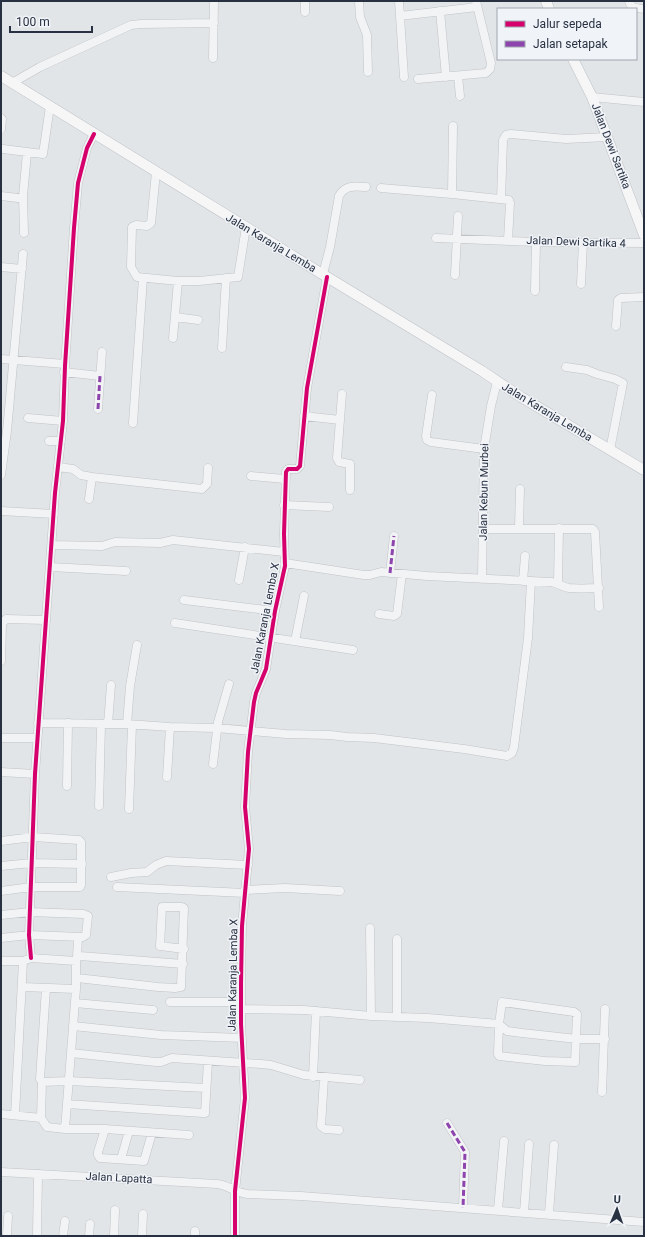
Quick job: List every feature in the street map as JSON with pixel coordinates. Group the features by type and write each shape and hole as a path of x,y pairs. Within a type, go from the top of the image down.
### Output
{"main road":[{"name":"Jalan Dewi Sartika","path":"574,60 592,97 643,232"},
{"name":"Jalan Karanja Lemba","path":"1,76 482,371 497,382 644,470"}],"street":[{"path":"213,58 214,1"},
{"path":"305,1 305,12"},
{"path":"359,1 360,18 367,35 368,72"},
{"path":"399,1 404,77"},
{"path":"400,16 440,11 476,4 491,63 490,69 486,73 418,79"},
{"path":"440,11 446,77"},
{"path":"12,83 40,67 131,25 214,23"},
{"path":"458,76 460,96"},
{"path":"592,97 644,102"},
{"path":"2,149 43,154 50,106"},
{"path":"1,129 2,119"},
{"path":"452,194 453,126"},
{"path":"15,1115 22,987 27,959 29,935 37,738 61,441 64,368 74,228 78,183 87,148 94,134"},
{"path":"501,199 503,140 506,135 511,134 570,139 607,137"},
{"path":"24,232 23,196 27,152"},
{"path":"156,172 151,223 147,226 134,225 132,231 132,268 136,276 178,281 202,281 239,276 246,227"},
{"path":"251,476 285,479 287,470 298,468 300,466 308,385 337,199 342,191 349,186 366,187"},
{"path":"381,188 509,200 508,240"},
{"path":"1,196 18,198 23,196"},
{"path":"455,275 458,216"},
{"name":"Jalan Dewi Sartika 4","path":"436,238 536,242 644,243"},
{"path":"535,291 536,242"},
{"path":"581,284 583,243"},
{"path":"1,475 7,431 23,254"},
{"path":"1,267 22,269"},
{"path":"133,423 143,278"},
{"path":"222,348 226,278"},
{"path":"173,338 178,281"},
{"path":"616,326 618,300 621,298 644,297"},
{"path":"175,317 198,320"},
{"path":"98,409 102,352"},
{"path":"1,359 64,368 100,376"},
{"path":"566,367 587,370 615,379 623,384 610,450"},
{"name":"Jalan Kebun Murbei","path":"482,579 484,529 484,449 491,406 497,382"},
{"path":"342,394 336,458 339,462 350,464 350,490"},
{"path":"432,395 426,436 427,440 431,442 484,449"},
{"path":"304,416 340,420"},
{"path":"28,418 62,421"},
{"path":"49,441 61,441"},
{"path":"58,467 73,469 81,475 92,477 202,489 207,484 208,468"},
{"path":"89,499 92,477"},
{"name":"Jalan Karanja Lemba X","path":"235,1236 235,1191 244,1104 241,1006 242,926 248,865 249,837 245,807 250,731 256,693 266,669 275,611 285,563 285,479"},
{"path":"519,528 520,489"},
{"path":"284,506 330,507"},
{"path":"1,511 54,514"},
{"path":"558,583 559,528"},
{"path":"484,529 591,528 595,531 599,607"},
{"path":"390,573 394,536"},
{"path":"52,545 105,546 115,542 160,543 174,540 284,552"},
{"path":"239,580 245,548"},
{"path":"38,723 130,724 170,728 217,728 286,734 330,735 347,738 374,738 464,749 500,756 510,755 514,747 515,729 521,697 528,638 525,556"},
{"path":"285,563 364,575 381,572 558,583 567,587 575,588 599,588"},
{"path":"50,567 126,571"},
{"path":"379,614 394,616 397,614 402,574"},
{"path":"294,641 304,596"},
{"path":"184,600 275,611"},
{"path":"1,661 3,622 6,620 46,620"},
{"path":"175,623 353,650"},
{"path":"129,809 130,686 137,644"},
{"path":"99,806 104,724 111,684"},
{"path":"213,764 217,728 229,684"},
{"path":"66,786 68,723"},
{"path":"167,777 170,728"},
{"path":"1,738 37,738"},
{"path":"1,772 35,774"},
{"path":"1,841 33,838 80,840 82,864 80,887 31,888 1,891"},
{"path":"111,877 131,873 147,872 156,865 166,861 248,865"},
{"path":"1,866 31,862 82,864"},
{"path":"117,886 245,892 285,888 340,891"},
{"path":"77,978 179,988 182,986 184,949 184,908 162,907 160,946 184,949"},
{"path":"1,915 30,912 86,914 88,916 86,935 78,937 29,935 1,938"},
{"path":"370,928 371,1016"},
{"path":"65,1130 77,978 76,960 78,937"},
{"path":"397,1016 398,939"},
{"path":"1,961 27,959 76,960 80,956 183,964"},
{"path":"22,987 76,989"},
{"path":"46,988 40,1079 42,1082 41,1118 47,1128 65,1130 105,1129 189,1135"},
{"path":"170,1002 499,1024 507,1031 577,1039 605,1039"},
{"path":"502,1002 574,1012 577,1014 575,1062 502,1057 498,1054 499,1024 502,1002"},
{"path":"75,1003 153,1010"},
{"path":"602,1092 605,1009"},
{"path":"313,1077 316,1011"},
{"path":"73,1026 161,1035 242,1038"},
{"path":"71,1053 156,1062 161,1062 172,1058 243,1062 271,1065 294,1073 313,1077 360,1080"},
{"path":"67,1104 205,1113 208,1061"},
{"path":"324,1078 321,1126 325,1129 339,1130"},
{"path":"42,1082 69,1081 206,1088"},
{"path":"1,1114 41,1118"},
{"path":"447,1123 465,1152 463,1208"},
{"path":"105,1129 98,1152 98,1157 121,1160 145,1160 152,1133"},
{"path":"121,1160 129,1131"},
{"path":"498,1210 504,1141"},
{"path":"524,1212 529,1144"},
{"path":"549,1214 554,1145"},
{"name":"Jalan Lapatta","path":"1,1172 217,1184 229,1187 242,1194 301,1196 644,1222"},
{"path":"37,1236 38,1174"},
{"path":"114,1236 116,1210"},
{"path":"142,1236 143,1214"},
{"path":"7,1236 8,1216"},
{"path":"64,1236 65,1221"},
{"path":"89,1236 90,1224"}],"marked path":[{"path":"98,409 100,376"},
{"path":"390,573 394,536"},
{"path":"447,1123 465,1152 463,1208"}],"cycle path":[{"path":"31,958 29,935 35,774 55,493 63,421 74,228 78,183 87,148 94,134"},
{"path":"235,1236 235,1191 245,1098 241,1024 241,984 242,926 249,849 245,807 248,752 254,702 266,669 275,611 285,566 284,534 286,472 288,469 297,469 300,466 307,388 327,277"}]}
